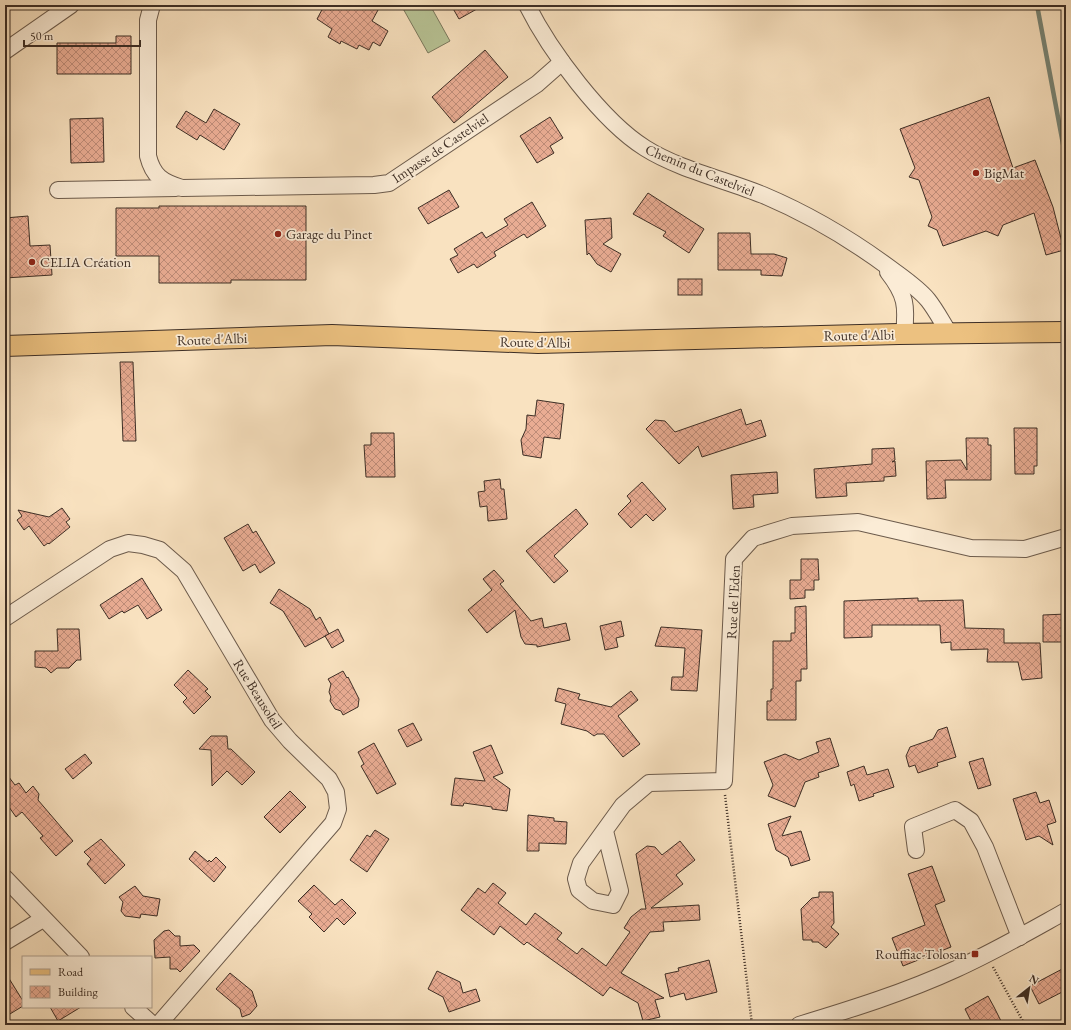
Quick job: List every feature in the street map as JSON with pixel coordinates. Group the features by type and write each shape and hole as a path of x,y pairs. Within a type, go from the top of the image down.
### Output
{"main road":[{"name":"Route d'Albi","path":"5,346 332,335 538,343 949,333 1066,332"}],"street":[{"path":"5,51 71,5"},
{"name":"Impasse de Castelviel","path":"152,5 148,20 148,156 152,169 159,178 169,184 182,188"},
{"name":"Chemin du Castelviel","path":"527,5 544,36 562,62 605,114 626,134 646,148 672,161 764,196 829,228 877,259 904,279 927,300 949,333"},
{"name":"Impasse de Castelviel","path":"58,190 374,186 388,183 537,84 562,62"},
{"name":"Chemin du Castelviel","path":"877,259 897,284 906,301 904,334"},
{"name":"Rue de l'Eden","path":"724,781 734,559 753,538 792,526 858,522 971,548 1025,549 1066,537"},
{"name":"Rue Beausoleil","path":"5,618 110,549 128,543 143,545 160,550 184,571 272,720 290,741 328,779 336,792 338,809 333,823 158,1025"},
{"path":"605,831 623,805 649,784 724,781"},
{"path":"916,850 913,827 955,810 971,821 985,847 1020,937"},
{"path":"5,878 80,956"},
{"path":"799,1025 912,987 986,954 1066,911"},
{"path":"5,942 43,919"},
{"path":"134,1008 153,1025"}],"path":[{"path":"724,781 752,1025"},
{"path":"986,954 1025,1025"}],"green space":[{"path":"401,5 430,5 450,41 428,53"}],"building":[{"path":"333,5 369,5 378,10 372,21 388,31 380,46 373,42 369,50 359,45 357,49 341,41 340,44 328,37 332,29 317,19 324,6 331,10"},
{"path":"451,5 484,5 459,19"},
{"path":"116,36 131,36 131,74 57,74 57,43 116,43"},
{"path":"485,50 508,77 454,123 432,97"},
{"name":"BigMat","path":"989,97 1013,168 1035,160 1053,207 1064,250 1046,255 1034,213 1003,225 998,236 986,231 943,246 937,230 928,226 932,217 919,180 909,177 915,168 900,129"},
{"path":"214,109 240,124 224,150 200,135 197,140 176,127 186,111 206,123"},
{"path":"550,117 563,138 550,146 554,153 537,163 520,136"},
{"path":"103,118 104,162 71,163 70,119"},
{"path":"449,190 459,207 428,224 418,208"},
{"path":"648,193 704,229 689,253 663,236 666,232 633,214"},
{"path":"532,202 546,226 527,238 524,234 494,252 496,256 477,268 474,264 458,273 450,259 458,255 454,249 482,232 486,238 508,225 504,219"},
{"path":"159,206 306,206 306,280 231,280 231,283 159,283 159,256 116,256 116,208 159,208"},
{"path":"28,216 30,246 50,245 52,275 5,278 5,218"},
{"path":"611,218 612,238 603,244 621,254 611,272 597,264 589,253 587,255 585,220"},
{"path":"718,233 750,233 751,254 774,254 787,258 782,276 761,275 761,270 718,270"},
{"path":"678,279 702,279 702,295 678,295"},
{"path":"120,362 133,362 136,441 123,441"},
{"path":"537,400 564,404 560,439 544,437 541,458 523,455 521,440 526,429 527,415 535,416"},
{"path":"741,409 746,425 761,420 766,436 702,457 698,446 679,464 646,429 655,420 665,421 675,432"},
{"path":"1014,428 1037,428 1037,466 1034,466 1034,474 1015,474"},
{"path":"371,433 394,433 395,477 366,477 364,445 371,445"},
{"path":"966,438 988,438 988,445 991,445 991,480 945,480 946,498 927,499 926,461 961,460 967,470"},
{"path":"894,448 895,460 892,462 895,461 896,476 884,477 884,481 846,483 847,496 816,498 814,469 872,464 872,449"},
{"path":"777,472 778,493 753,495 754,507 733,509 731,475"},
{"path":"500,479 501,489 504,489 507,519 488,521 487,506 480,507 478,492 485,491 484,481"},
{"path":"642,482 666,509 653,521 646,514 631,528 618,514 631,501 627,496"},
{"path":"62,508 70,519 66,522 70,527 49,544 48,543 44,546 29,526 24,530 17,520 22,516 18,510 49,517"},
{"path":"576,509 588,524 554,556 568,571 554,583 526,551"},
{"path":"248,524 253,533 256,531 275,563 260,573 255,564 243,571 224,538"},
{"path":"801,559 818,559 819,580 814,580 814,590 805,590 805,598 790,599 790,580 801,580"},
{"path":"494,570 504,581 500,584 531,621 542,618 544,628 566,623 570,640 537,647 537,645 525,644 521,637 515,610 487,633 468,610 492,590 483,579"},
{"path":"142,578 162,610 147,619 138,605 124,613 122,611 109,619 100,605"},
{"path":"279,589 310,609 316,620 320,617 329,634 305,647 283,611 270,603"},
{"path":"918,598 918,601 963,600 965,628 1004,629 1004,643 1040,643 1042,678 1022,680 1018,662 987,662 988,649 951,650 951,642 941,643 940,625 872,625 872,637 844,638 844,601"},
{"path":"806,606 807,669 801,669 801,681 796,681 796,720 767,720 767,701 771,701 771,689 773,689 773,641 791,641 791,633 795,633 795,607"},
{"path":"1066,614 1066,642 1043,642 1043,615"},
{"path":"621,621 624,636 616,638 618,647 605,650 600,626"},
{"path":"661,627 702,630 697,691 671,690 672,677 683,677 685,648 655,646"},
{"path":"57,629 79,629 81,660 77,660 69,668 57,668 51,673 46,668 35,667 35,651 58,651"},
{"path":"338,629 344,641 332,648 325,636"},
{"path":"188,670 208,689 205,691 211,697 194,714 183,702 187,698 174,685"},
{"path":"343,671 347,678 348,677 359,699 358,707 343,715 341,711 335,709 330,701 331,697 329,692 331,684 328,679"},
{"path":"558,688 580,694 578,699 611,707 631,691 638,700 618,716 640,744 623,757 604,734 597,734 594,736 587,731 561,724 566,704 555,701"},
{"path":"413,723 422,740 407,747 398,730"},
{"path":"947,727 956,757 937,763 938,766 918,773 915,765 909,767 906,756 910,747 933,739 938,730"},
{"path":"211,736 227,736 228,749 231,749 255,772 242,785 227,771 212,786 211,750 199,749"},
{"path":"830,738 839,766 818,773 819,777 805,782 795,807 768,796 773,785 764,762 785,754 799,760 819,752 816,742"},
{"path":"374,743 396,784 377,794 361,766 364,764 358,752"},
{"path":"491,745 503,773 493,777 510,789 507,811 464,803 463,806 451,805 455,778 485,781 473,752"},
{"path":"85,754 92,763 73,779 65,769"},
{"path":"983,758 991,785 978,789 969,762"},
{"path":"864,766 867,775 888,769 894,787 873,794 874,796 859,801 854,784 851,786 847,772"},
{"path":"5,772 15,785 19,783 26,793 33,786 39,794 38,800 73,841 56,856 40,838 43,836 22,812 16,817 9,807 5,806"},
{"path":"290,791 306,807 280,833 264,817"},
{"path":"1036,792 1040,803 1049,800 1056,822 1047,825 1053,845 1039,836 1026,840 1013,799"},
{"path":"528,815 554,818 554,821 567,822 566,844 539,843 539,851 527,851"},
{"path":"791,816 782,836 801,831 810,860 791,866 788,857 776,850 768,824"},
{"path":"375,830 389,839 367,872 350,860 367,835 370,837"},
{"path":"101,839 125,865 105,884 87,864 91,859 84,852"},
{"path":"680,841 695,860 676,875 683,884 651,908 699,905 700,920 663,922 664,931 650,932 621,973 664,998 655,1000 660,1017 643,1021 638,1003 610,987 603,996 527,942 524,945 500,926 494,935 461,910 478,888 485,893 493,883 506,893 498,903 526,925 535,913 562,933 557,939 577,954 582,948 606,966 630,932 624,928 631,917 641,909 646,909 636,854 647,846 655,847 662,855"},
{"path":"195,851 208,862 209,860 211,862 216,857 226,867 214,882 189,859"},
{"path":"932,866 945,901 935,905 951,947 903,966 892,938 925,925 908,874"},
{"path":"314,885 335,905 342,899 356,913 344,925 337,918 324,932 309,917 312,914 298,901"},
{"path":"135,886 143,896 160,899 157,916 141,914 140,918 125,916 121,911 123,902 119,897"},
{"path":"819,892 833,892 834,923 831,927 839,934 826,948 818,942 803,940 801,909 812,898 819,897"},
{"path":"169,930 175,936 180,936 180,946 194,945 200,951 180,972 177,969 170,969 170,957 155,958 154,940 164,931"},
{"path":"709,960 717,992 686,1000 684,993 670,997 665,974 679,971 678,968"},
{"path":"1066,967 1066,990 1039,1004 1030,986"},
{"path":"437,971 460,982 463,993 476,989 480,1001 449,1012 443,997 428,989"},
{"path":"5,972 22,999 22,1007 5,1017"},
{"path":"230,973 252,991 257,1006 250,1014 242,1017 240,1009 216,989"},
{"path":"988,996 1003,1025 973,1025 965,1009"},
{"path":"51,1008 79,1008 58,1021"}],"waterway":[{"path":"1037,5 1066,160"}],"place":[{"name":"BigMat","path":"976,173"},
{"name":"Garage du Pinet","path":"278,234"},
{"name":"CELIA Création","path":"32,262"},
{"name":"Rouffiac-Tolosan","path":"975,954"}]}
